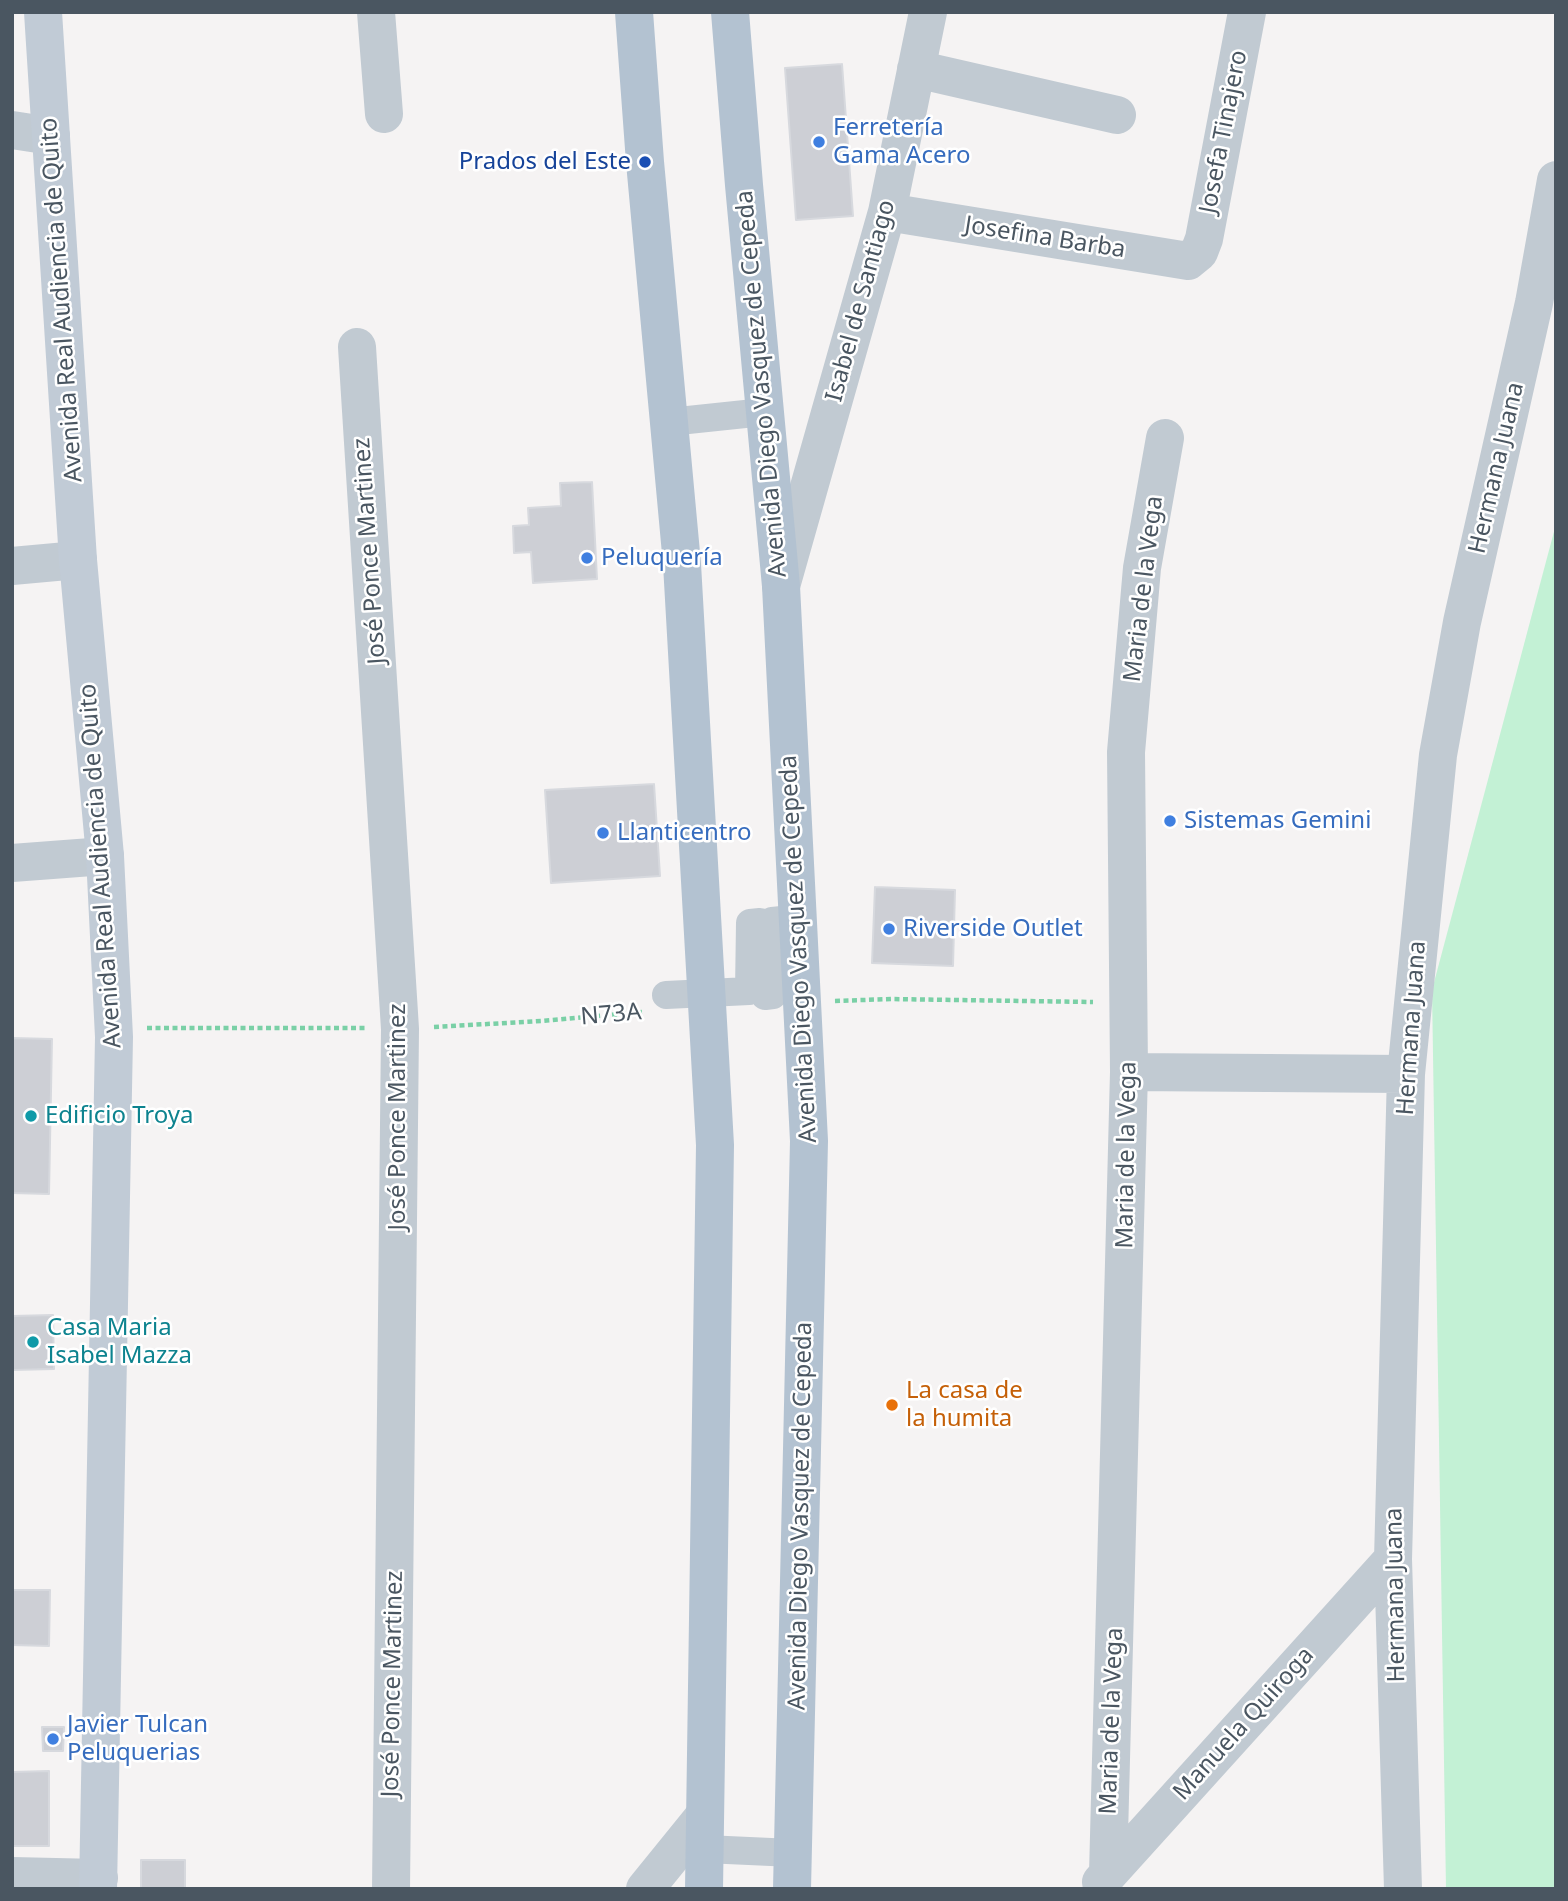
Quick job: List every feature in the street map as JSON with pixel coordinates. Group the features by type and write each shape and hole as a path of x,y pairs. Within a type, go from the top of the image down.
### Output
{"main road":[{"name":"Avenida Real Audiencia de Quito","path":"43,12 78,560 106,856 114,1037 98,1883"},
{"path":"634,12 682,564 715,1144 704,1889"},
{"name":"Avenida Diego Vasquez de Cepeda","path":"730,12 781,586 809,1141 792,1871"}],"street":[{"path":"376,12 384,114"},
{"name":"Isabel de Santiago","path":"781,586 887,212 928,12"},
{"name":"Josefa Tinajero","path":"1199,252 1204,239 1247,12"},
{"path":"916,69 1117,115"},
{"path":"12,130 51,136"},
{"name":"Hermana Juana","path":"1403,1889 1393,1559 1406,1074 1438,755 1462,622 1534,303 1556,180"},
{"name":"Josefina Barba","path":"887,212 1188,261 1199,252"},
{"name":"José Ponce Martinez","path":"357,347 400,1028 391,1889"},
{"path":"669,422 764,412"},
{"name":"Maria de la Vega","path":"1101,1881 1129,1072 1126,752 1142,568 1165,438"},
{"path":"12,566 78,560"},
{"path":"12,863 106,856"},
{"name":"N73A","path":"666,995 749,991 750,923 760,922 765,996 773,995 772,921 782,920 788,1002 803,1001"},
{"path":"1129,1072 1406,1074"},
{"name":"Manuela Quiroga","path":"1101,1881 1393,1559"},
{"path":"645,1889 705,1832 792,1871"},
{"path":"12,1876 98,1883"}],"path":[{"name":"N73A","path":"400,1028 541,1021 666,1010 666,995"},
{"path":"803,1001 891,999 1128,1003"},
{"path":"155,1028 400,1028"}],"green space":[{"path":"1556,524 1556,1889 1446,1889 1432,990"}],"building":[{"name":"Ferretería Gama Acero","path":"842,64 853,216 796,220 785,68"},
{"path":"592,482 597,579 533,583 531,552 514,553 513,526 529,525 528,508 561,506 560,483"},
{"name":"Llanticentro","path":"654,784 660,876 551,883 545,790"},
{"path":"875,887 955,890 953,966 872,963"},
{"name":"Edificio Troya","path":"12,1038 52,1039 49,1194 12,1193"},
{"name":"Casa Maria Isabel Mazza","path":"53,1315 54,1369 12,1370 12,1316"},
{"path":"12,1590 50,1590 49,1646 12,1645"},
{"name":"Javier Tulcan Peluquerias","path":"42,1727 64,1727 63,1751 43,1751"},
{"path":"49,1771 49,1846 12,1846 12,1772"},
{"path":"141,1860 185,1860 185,1889 141,1889"}],"place":[{"name":"Ferretería Gama Acero","path":"819,142"},
{"name":"Prados del Este","path":"645,162"},
{"name":"Peluquería","path":"587,558"},
{"name":"Sistemas Gemini","path":"1170,821"},
{"name":"Llanticentro","path":"603,833"},
{"name":"Riverside Outlet","path":"889,929"},
{"name":"Edificio Troya","path":"31,1116"},
{"name":"Casa Maria Isabel Mazza","path":"33,1342"},
{"name":"La casa de la humita","path":"892,1405"},
{"name":"Javier Tulcan Peluquerias","path":"53,1739"}]}
